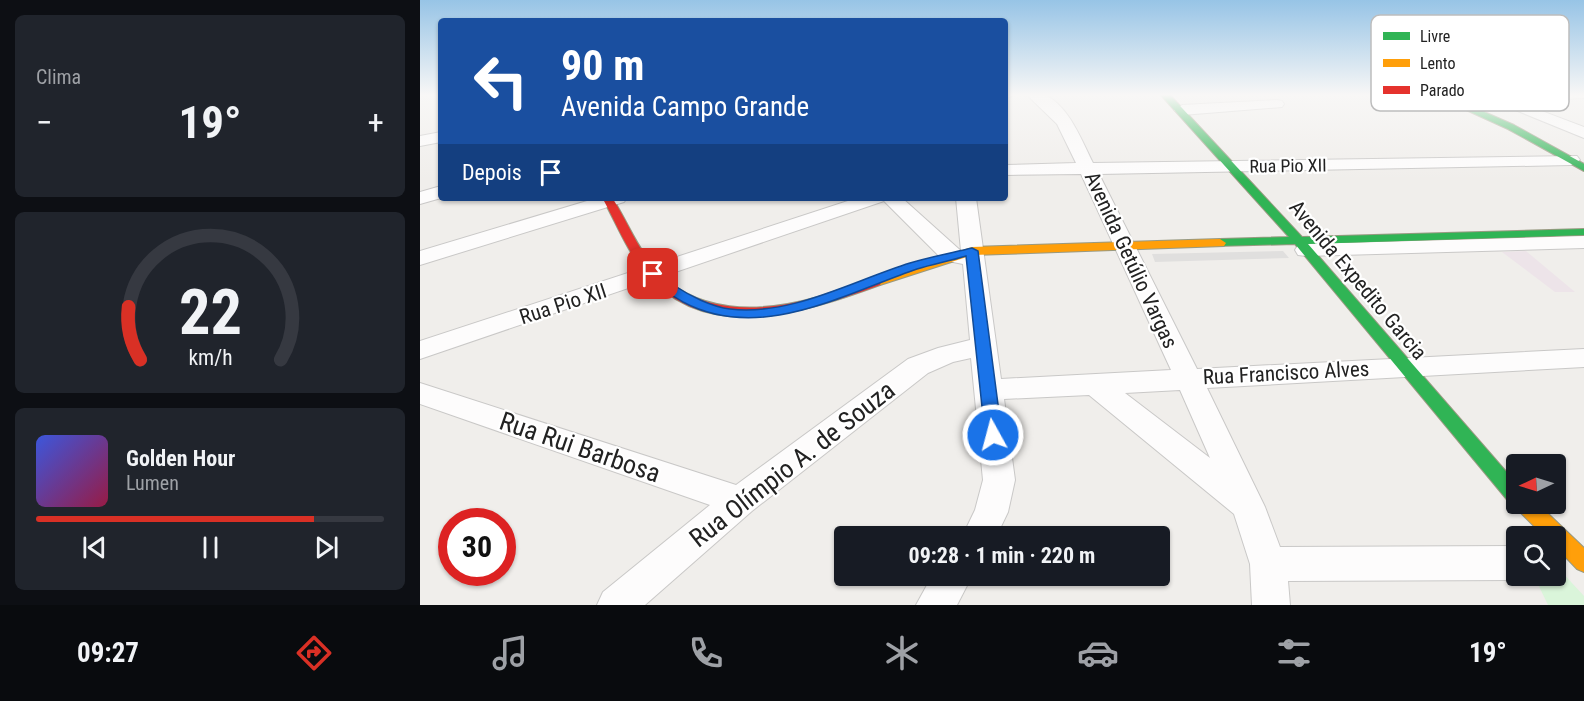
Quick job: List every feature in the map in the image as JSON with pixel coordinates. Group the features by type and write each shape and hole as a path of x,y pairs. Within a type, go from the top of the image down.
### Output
{"street":[{"name":"Avenida Getúlio Vargas","path":"1064,122 1129,250 1248,507 1268,564 1271,605"},
{"name":"Avenida Expedito Garcia","path":"1193,122 1506,484"},
{"path":"1500,122 1578,164"},
{"path":"1557,122 1584,133"},
{"path":"420,141 438,138"},
{"name":"Rua Pio XII","path":"1008,170 1578,164"},
{"path":"420,198 438,193"},
{"path":"420,258 606,201"},
{"path":"614,201 653,274 672,290 695,303 728,313 766,313 805,305 965,255 1525,239 1584,242"},
{"name":"Rua Pio XII","path":"420,350 867,201"},
{"path":"895,201 965,255"},
{"path":"966,201 965,255 982,347 999,480 991,512 984,526"},
{"path":"1525,239 1584,232"},
{"name":"Rua Olímpio A. de Souza","path":"614,604 740,501 918,366 946,354 982,347"},
{"name":"Rua Francisco Alves","path":"987,390 1584,357"},
{"path":"1095,384 1248,507"},
{"name":"Rua Rui Barbosa","path":"420,393 740,501"},
{"path":"1535,514 1584,562"},
{"path":"1566,563 1584,562"},
{"path":"1268,564 1506,563"},
{"path":"935,605 947,586"}],"shaded area":[{"path":"1283,251 1289,258 1155,262 1152,254"},
{"path":"1526,251 1575,292 1555,292 1502,252"}],"green space":[{"path":"1566,577 1584,596 1584,605 1548,605 1539,586 1566,586"}],"traffic: fast":[{"path":"1190,122 1280,219 1506,484"},
{"path":"1500,122 1584,168"},
{"path":"1220,243 1584,232"}],"traffic: slow":[{"path":"875,282 972,251 1220,243"},
{"path":"1535,514 1584,562"}],"traffic: jam":[{"path":"609,201 650,271 682,297 708,308 735,312 763,312 792,308 875,282"}],"route":[{"path":"653,274 672,290 695,303 728,313 766,313 805,305 914,266 972,251 993,435"}]}
